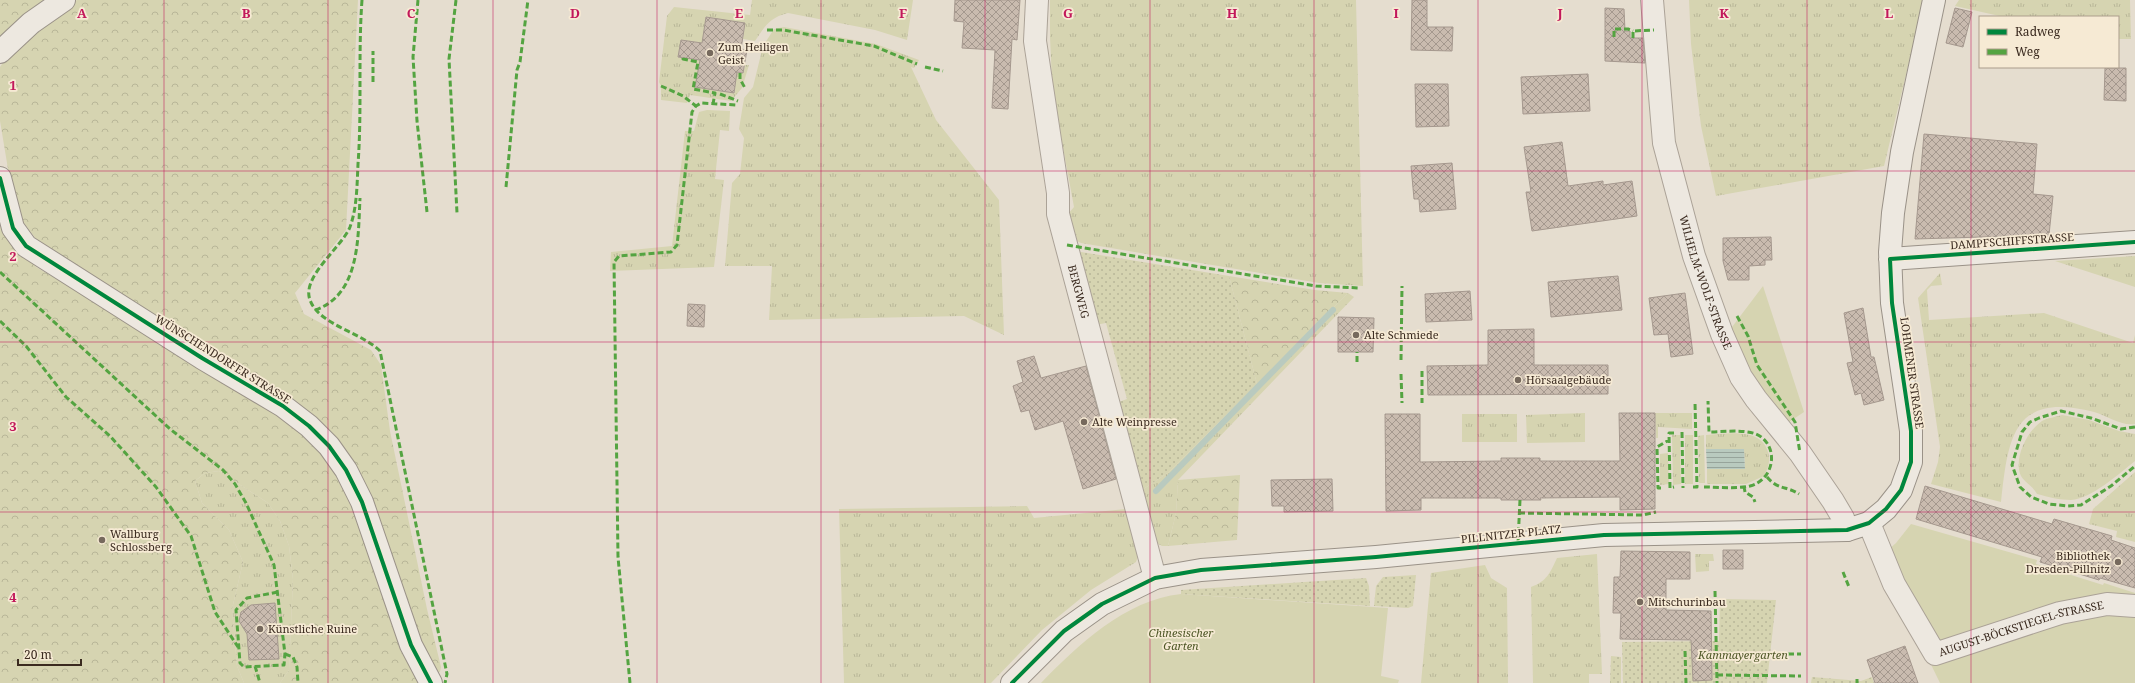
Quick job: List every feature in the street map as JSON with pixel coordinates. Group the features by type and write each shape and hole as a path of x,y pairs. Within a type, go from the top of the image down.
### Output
{"street":[{"path":"0,52 31,23 64,0"},
{"name":"BERGWEG","path":"1037,0 1035,41 1058,193 1058,214 1156,578"},
{"name":"WILHELM-WOLF-STRASSE","path":"1652,0 1664,143 1694,256 1722,334 1741,377 1756,399 1800,453 1833,501 1847,530"},
{"name":"LOHMENER STRASSE","path":"1869,523 1886,509 1901,490 1911,462 1911,431 1892,303 1890,259 1893,213 1902,152 1934,0"},
{"name":"WÜNSCHENDORFER STRASSE","path":"0,178 13,228 26,246 202,358 283,406 304,422 329,446 346,470 367,514 411,645 431,683"},
{"name":"DAMPFSCHIFFSTRASSE","path":"1890,259 2135,242"},
{"name":"PILLNITZER PLATZ","path":"1156,578 1201,570 1376,557 1604,535 1847,530 1869,523"},
{"name":"AUGUST-BÖCKSTIEGEL-STRASSE","path":"1869,523 1894,584 1935,654 2060,613 2107,604 2135,606"},
{"path":"1012,683 1064,631 1102,604 1156,578"}],"green space":[{"path":"0,0 46,0 0,37"},
{"path":"77,0 358,0 346,230 295,293 304,314 371,350 381,365 390,431 427,609 441,667 440,672 436,673 432,670 353,469 39,243 15,211 0,121 0,67 24,37"},
{"path":"752,0 913,0 907,40 875,30 788,13 776,17 768,23 755,41 743,39 745,23 706,17 702,43 681,40 678,57 700,60 695,87 734,93 737,72 743,73 745,65 749,65 742,88 731,101 690,95 687,103 661,100 661,86 659,82 667,16 674,7 750,15"},
{"path":"1050,0 1356,0 1363,286 1319,283 1081,243 1073,239 1068,214 1074,207 1059,126 1054,126"},
{"path":"1689,0 1924,0 1884,166 1716,196 1701,126 1691,44"},
{"path":"1959,0 2130,0 2131,39 2119,39 2119,16 2000,16 1955,6"},
{"path":"784,27 876,44 919,60 914,68 911,67 936,120 999,200 1004,335 964,316 769,320 772,266 725,266 732,183 740,174 744,138 739,129 744,98 753,87 763,46 774,29"},
{"path":"707,110 730,111 729,131 720,130 715,179 724,180 714,267 610,271 611,252 672,246 685,131 694,131 699,112"},
{"path":"0,222 11,241 36,267 146,330 187,362 270,406 308,434 347,489 421,683 280,683 289,670 293,579 289,546 280,521 268,503 219,471 205,473 195,481 202,503 229,530 243,562 232,609 237,666 244,683 0,683"},
{"path":"1081,252 1229,276 1257,384 1169,472 1139,492 1116,403 1127,399 1106,323 1095,325 1076,254"},
{"path":"2135,256 2135,287 2055,261"},
{"path":"1940,273 1942,285 1931,286 1927,290 1929,320 2044,313 2133,343 2135,335 2135,424 2124,424 2094,412 2067,407 2046,408 2031,414 2020,425 2012,440 2007,458 2001,502 1931,484 1938,462 1940,447 1918,298"},
{"path":"1229,276 1315,290 1348,293 1257,384"},
{"path":"1763,286 1804,412 1786,424 1758,390 1729,331"},
{"path":"1348,293 1354,297 1178,480 1176,513 1168,546 1162,546 1153,541 1139,492 1169,472"},
{"path":"1585,413 1585,442 1527,443 1526,415"},
{"path":"1655,413 1692,413 1692,429 1658,427 1658,438 1656,438"},
{"path":"1462,414 1517,414 1517,442 1462,442"},
{"path":"2062,415 2089,420 2119,431 2135,434 2135,461 2105,485 2079,499 2071,500 2037,494 2021,476 2019,469 2020,454 2031,431 2036,426 2044,420"},
{"path":"1733,433 1751,435 1758,439 1764,444 1769,455 1769,464 1764,476 1746,484 1707,484 1707,469 1745,469 1744,449 1706,449 1706,435"},
{"path":"1672,435 1680,435 1681,484 1673,485"},
{"path":"1685,435 1693,435 1693,484 1685,484"},
{"path":"1704,435 1705,483 1699,483 1698,436"},
{"path":"1668,453 1669,484 1660,485 1660,454"},
{"path":"219,471 268,503 280,521 289,546 293,579 289,670 280,683 244,683 237,666 232,609 243,562 229,530 202,503 195,481 205,473"},
{"path":"2135,472 2135,542 2116,537 2117,531 2089,524 2093,509"},
{"path":"1240,475 1237,540 1168,546 1176,513 1178,480"},
{"path":"1027,506 1034,518 1126,509 1139,553 1136,562 1091,590 1042,630 991,683 844,683 839,509"},
{"path":"1911,524 2037,560 2036,564 2103,585 2104,583 2135,593 2135,683 1940,683 1879,558 1896,543"},
{"path":"1597,554 1602,674 1589,674 1589,683 1533,683 1531,587 1541,582 1547,576 1557,558"},
{"path":"1695,554 1713,554 1714,561 1709,561 1709,571 1696,572"},
{"path":"1485,565 1491,578 1507,588 1508,683 1421,683 1431,573"},
{"path":"1416,575 1413,606 1408,608 1374,606 1376,586 1383,577"},
{"path":"1366,578 1369,586 1370,606 1181,594 1181,590"},
{"name":"Chinesischer Garten","path":"1181,594 1388,608 1381,676 1399,680 1398,683 1041,683 1071,654 1104,626 1141,605 1160,598"},
{"name":"Kammayergarten","path":"1720,599 1776,600 1767,683 1623,683 1622,642 1719,641"},
{"path":"1611,656 1621,657 1621,683 1610,683"},
{"name":"Kammayergarten","path":"1812,677 1861,681 1872,677 1874,683 1811,683"}],"shaded area":[{"path":"1706,449 1744,449 1745,469 1707,469"}],"building":[{"path":"955,0 1020,0 1017,40 1012,39 1008,109 992,108 995,50 962,48 964,22 954,21"},
{"path":"1412,0 1427,0 1427,27 1453,27 1452,51 1411,50"},
{"path":"1605,8 1624,9 1625,31 1630,31 1630,38 1643,38 1645,63 1605,61"},
{"path":"1955,8 1972,12 1963,47 1946,43"},
{"name":"Zum Heiligen Geist","path":"706,17 745,23 741,49 747,50 743,73 737,72 734,93 695,87 700,60 678,57 681,40 702,43"},
{"path":"2105,68 2126,68 2126,101 2104,100"},
{"path":"1588,74 1590,111 1523,114 1521,77"},
{"path":"1415,84 1448,84 1449,126 1416,127"},
{"path":"1924,134 2037,144 2033,194 2053,196 2049,235 1915,239"},
{"path":"1562,142 1568,186 1603,181 1603,185 1632,181 1637,216 1532,231 1526,192 1531,192 1524,147"},
{"path":"1452,163 1456,209 1420,212 1419,199 1414,199 1411,166"},
{"path":"1771,237 1772,260 1765,260 1765,265 1749,266 1749,280 1728,280 1723,261 1723,238"},
{"path":"1618,276 1622,310 1551,317 1548,282"},
{"path":"1470,291 1472,320 1426,322 1425,294"},
{"path":"1685,293 1693,354 1671,357 1668,334 1654,335 1649,298"},
{"path":"688,304 705,305 704,327 687,326"},
{"path":"1863,308 1871,357 1874,357 1884,400 1864,405 1861,393 1855,395 1847,363 1853,362 1844,313"},
{"name":"Alte Schmiede","path":"1338,317 1374,318 1373,352 1338,352"},
{"name":"Hörsaalgebäude","path":"1534,329 1534,365 1608,365 1608,394 1428,395 1427,366 1488,365 1488,330"},
{"name":"Alte Weinpresse","path":"1034,356 1041,378 1086,366 1116,479 1083,489 1063,421 1035,430 1029,410 1021,412 1013,386 1023,382 1017,361"},
{"path":"1619,413 1655,413 1655,509 1620,510 1620,497 1540,498 1541,500 1501,500 1501,498 1421,498 1421,510 1386,511 1385,414 1420,414 1420,462 1501,461 1501,458 1540,458 1540,461 1620,461"},
{"path":"1332,479 1333,511 1284,512 1284,506 1272,506 1271,480"},
{"path":"1925,486 2052,524 2054,519 2112,536 2111,540 2135,548 2135,588 2100,578 2099,580 2040,562 2042,557 1916,519"},
{"path":"1723,550 1743,550 1743,569 1723,569"},
{"name":"Mitschurinbau","path":"1621,551 1690,552 1690,579 1666,579 1666,610 1711,611 1712,680 1693,681 1691,640 1620,639 1621,613 1613,613 1614,577 1620,577"},
{"name":"Künstliche Ruine","path":"275,603 279,659 249,660 247,634 239,621 241,612 251,605"},
{"path":"1905,646 1918,683 1875,683 1867,660"}],"waterway":[{"path":"1156,491 1333,310"}],"marked path":[{"path":"362,0 359,144 357,188 354,212 346,235 324,262 311,282 309,291 310,300 315,309 322,316 372,344 380,351 447,674 445,683"},
{"path":"418,0 413,57 417,121 427,212"},
{"path":"456,0 449,59 457,213"},
{"path":"506,187 517,70 520,62 528,0"},
{"path":"1614,37 1614,29 1628,29 1633,31"},
{"path":"767,30 783,30 874,46 917,64"},
{"path":"1633,38 1633,31 1654,30"},
{"path":"373,51 373,82"},
{"path":"683,58 698,62 693,89 715,93 713,104"},
{"path":"925,67 943,71"},
{"path":"740,73 740,79 745,88"},
{"path":"661,86 683,96 696,106"},
{"path":"720,94 738,101"},
{"path":"630,683 618,557 614,262 619,256 671,252 677,245 692,112 696,106 701,103 736,105"},
{"path":"315,310 330,303 341,292 348,279 354,263 357,247 360,198"},
{"path":"1067,245 1316,286 1360,288"},
{"path":"0,272 170,429 223,470 235,484 246,503 274,565 285,654 284,665 244,667 240,663 236,610 247,598 278,592"},
{"path":"1401,360 1402,286"},
{"path":"1737,316 1748,336 1757,365 1795,422 1800,453"},
{"path":"0,321 26,346 66,397 110,436 156,487 191,536 215,612 238,647"},
{"path":"1357,352 1357,362"},
{"path":"1422,371 1422,403"},
{"path":"1401,374 1402,403"},
{"path":"1704,487 1733,488 1750,486 1759,482 1765,476 1771,461 1771,453 1768,445 1756,434 1739,431 1709,432 1708,401"},
{"path":"1693,487 1697,487 1695,402"},
{"path":"2135,427 2121,429 2091,418 2061,411 2030,422 2022,432 2012,465 2020,487 2031,497 2049,504 2068,506 2081,505 2111,486 2135,466"},
{"path":"1682,432 1683,488"},
{"path":"1674,433 1669,433 1670,488 1674,487"},
{"path":"1661,488 1658,488 1657,447 1669,440"},
{"path":"1767,477 1775,484 1799,494"},
{"path":"1744,486 1745,492 1753,497 1755,502"},
{"path":"1518,542 1520,500"},
{"path":"1519,513 1643,515 1656,512"},
{"path":"1843,572 1849,587"},
{"path":"1715,591 1717,683"},
{"path":"1685,651 1686,683"},
{"path":"1726,653 1760,654"},
{"path":"285,654 293,657 297,667 298,683"},
{"path":"1770,654 1801,654"},
{"path":"255,666 260,683"},
{"path":"1717,675 1801,676"}],"cycle path":[{"path":"0,178 13,228 26,246 202,358 283,406 309,426 329,446 346,470 362,502 411,645 431,683"},
{"path":"1012,683 1064,631 1102,604 1155,578 1201,570 1376,557 1604,535 1847,530 1869,523 1886,509 1901,490 1911,462 1911,431 1892,303 1890,259 2135,242"}],"place":[{"name":"Zum Heiligen Geist","path":"710,53"},
{"name":"Alte Schmiede","path":"1356,335"},
{"name":"Hörsaalgebäude","path":"1518,380"},
{"name":"Alte Weinpresse","path":"1084,422"},
{"name":"Wallburg Schlossberg","path":"102,540"},
{"name":"Bibliothek Dresden-Pillnitz","path":"2118,562"},
{"name":"Mitschurinbau","path":"1640,602"},
{"name":"Künstliche Ruine","path":"260,629"}]}
